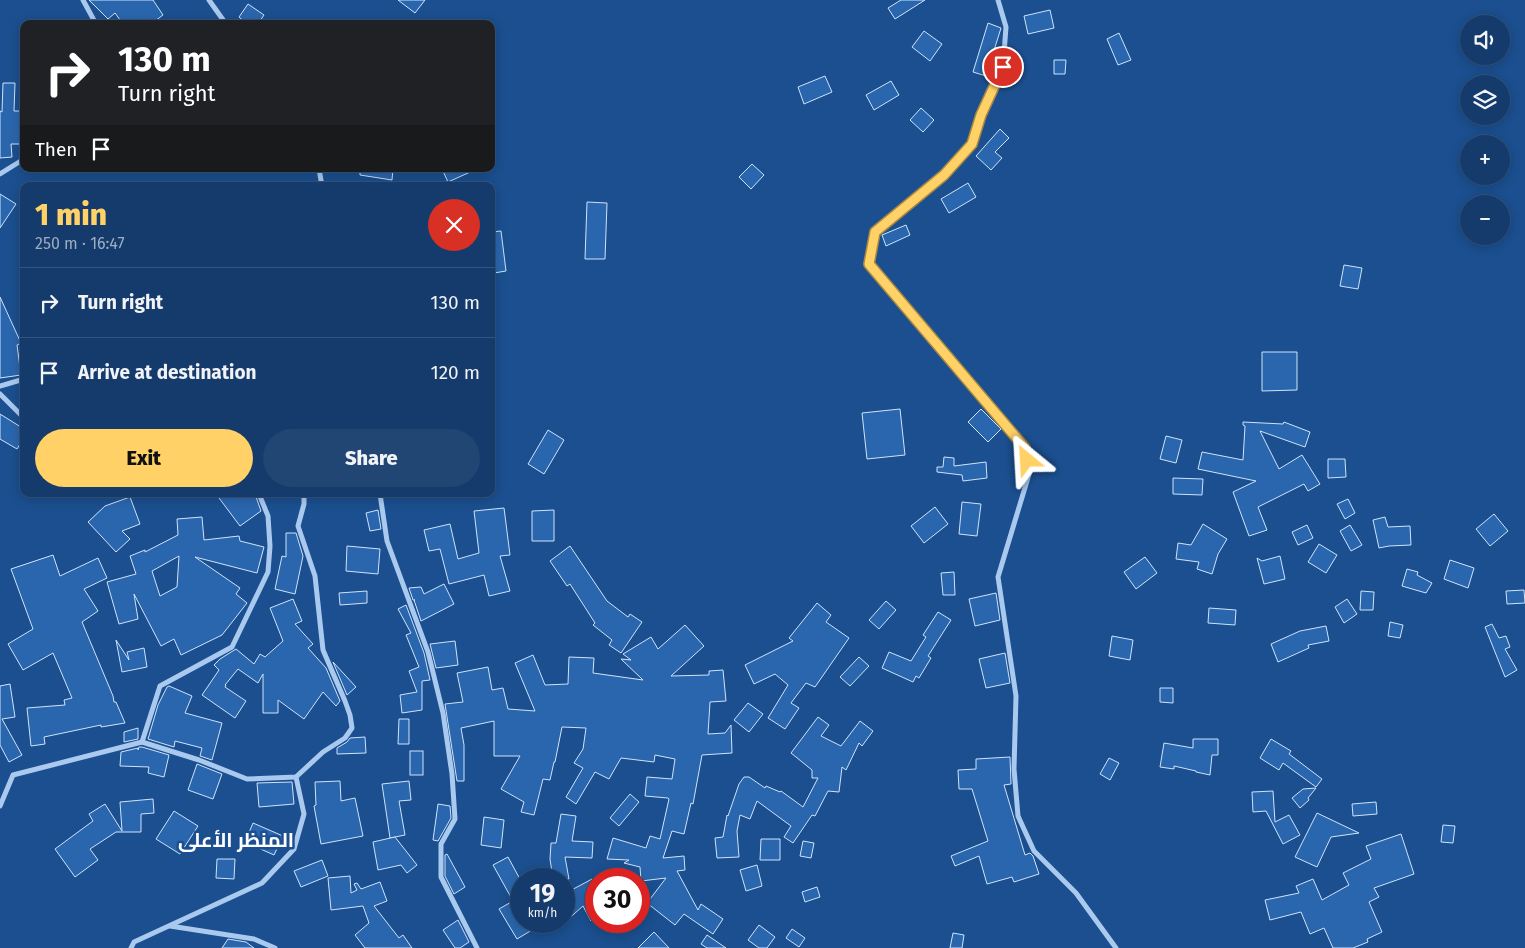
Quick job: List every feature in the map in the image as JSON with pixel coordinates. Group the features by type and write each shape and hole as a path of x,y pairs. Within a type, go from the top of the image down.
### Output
{"street":[{"path":"83,0 94,20"},
{"path":"209,0 223,20"},
{"path":"998,0 1006,27 1003,67 981,115 972,144 944,175 875,232 869,264 1025,448 1030,471 998,577 1016,696 1014,769 1018,816 1034,851 1076,893 1116,948"},
{"path":"0,174 20,162"},
{"path":"0,386 20,380"},
{"path":"0,394 20,414"},
{"path":"142,742 160,686 232,647 268,572 270,546 268,516 260,497"},
{"path":"0,806 13,775 142,742 199,760 247,779 296,777 323,752 345,738 352,728 350,715 323,650 316,576 298,526 304,497"},
{"path":"380,497 387,541 428,652 443,713 452,774 455,819 441,844 441,877 477,948"},
{"path":"131,948 134,942 262,883 294,849 304,814 296,777"},
{"path":"169,926 254,939 275,948"}],"building":[{"path":"89,0 153,0 163,15 156,20 120,20 115,13 108,19"},
{"path":"398,0 425,0 415,13"},
{"path":"901,0 925,0 895,19 888,8"},
{"path":"248,4 264,15 261,20 242,20 239,17"},
{"path":"1050,10 1054,28 1028,34 1024,16"},
{"path":"988,23 1001,28 986,76 973,72"},
{"path":"924,31 942,44 930,61 912,47"},
{"path":"1119,33 1131,60 1118,65 1107,39"},
{"path":"1054,60 1066,60 1065,74 1054,74"},
{"path":"825,76 832,92 804,104 798,87"},
{"path":"891,81 899,95 874,110 866,95"},
{"path":"3,83 15,83 14,111 20,111 20,144 11,144 12,157 0,158 0,111 2,112"},
{"path":"921,108 934,120 923,132 910,120"},
{"path":"1000,129 1009,138 995,152 1002,158 991,170 976,156"},
{"path":"752,164 764,175 751,189 739,177"},
{"path":"360,172 393,172 392,180 360,175"},
{"path":"443,172 470,172 448,182"},
{"path":"968,183 976,197 949,213 941,199"},
{"path":"0,194 16,204 0,228"},
{"path":"587,202 607,203 605,259 585,259"},
{"path":"906,225 910,235 886,246 882,235"},
{"path":"501,231 506,271 495,273 495,232"},
{"path":"1344,265 1362,268 1358,289 1340,286"},
{"path":"0,297 20,341 20,344 17,345 20,375 0,378"},
{"path":"1262,352 1297,352 1297,390 1262,391"},
{"path":"900,409 905,455 867,459 862,413"},
{"path":"981,409 1001,429 988,442 968,422"},
{"path":"0,414 20,426 20,444 17,449 0,439"},
{"path":"1243,422 1283,424 1284,422 1310,432 1305,447 1260,431 1279,469 1302,455 1320,484 1308,491 1304,484 1258,507 1267,530 1249,536 1233,492 1256,481 1198,469 1202,452 1243,460 1245,426"},
{"path":"548,430 564,440 544,474 528,464"},
{"path":"1166,436 1182,440 1176,463 1160,459"},
{"path":"944,457 954,458 954,466 986,462 987,478 963,481 962,475 937,472 937,467 943,467"},
{"path":"1328,459 1345,459 1346,477 1328,478"},
{"path":"1173,478 1203,479 1202,495 1173,494"},
{"path":"130,497 140,524 122,531 130,539 116,552 88,522 105,506"},
{"path":"218,497 256,497 261,511 240,526"},
{"path":"1348,499 1355,513 1345,519 1337,504"},
{"path":"962,502 981,504 977,536 959,534"},
{"path":"935,507 948,524 924,543 911,526"},
{"path":"504,508 510,555 500,556 510,591 489,596 484,575 449,584 440,549 429,551 424,530 450,524 458,559 479,553 474,511"},
{"path":"378,510 381,529 370,531 366,513"},
{"path":"554,510 554,541 532,541 532,511"},
{"path":"1494,514 1508,531 1490,546 1476,529"},
{"path":"202,517 204,540 239,536 240,541 264,547 257,573 195,557 240,588 236,594 247,603 222,635 181,655 174,639 161,646 134,594 138,619 119,624 107,582 136,574 130,556 145,550 145,552 178,535 177,519","holes":["179,556 177,587 160,596 152,571"]},
{"path":"1385,517 1388,527 1410,526 1411,545 1379,548 1373,520"},
{"path":"1203,524 1227,539 1218,554 1212,574 1197,569 1199,562 1176,559 1178,543 1191,545"},
{"path":"1307,525 1313,538 1298,545 1292,532"},
{"path":"1350,525 1362,545 1351,551 1340,531"},
{"path":"286,533 296,533 303,556 295,594 275,589 282,556 286,557"},
{"path":"1319,544 1337,555 1326,573 1308,562"},
{"path":"347,546 380,549 378,574 346,571"},
{"path":"570,546 607,601 628,617 630,614 642,622 621,653 609,645 612,640 593,625 595,623 570,584 567,586 550,561"},
{"path":"53,555 60,576 98,558 107,578 84,589 98,611 82,622 114,702 116,702 125,723 101,727 101,725 44,737 45,744 31,746 27,708 65,705 64,700 72,698 53,653 23,670 8,644 33,629 11,569"},
{"path":"1280,556 1285,579 1264,584 1257,558 1262,561"},
{"path":"1145,557 1157,573 1136,589 1124,572"},
{"path":"1450,560 1474,568 1468,588 1444,579"},
{"path":"1407,569 1418,572 1417,575 1432,583 1426,593 1402,586"},
{"path":"954,572 955,595 943,595 941,573"},
{"path":"444,584 454,604 421,621 409,588 421,587 424,594"},
{"path":"1524,590 1525,603 1507,604 1506,591"},
{"path":"367,591 367,603 340,605 339,593"},
{"path":"1361,591 1374,592 1373,610 1360,610"},
{"path":"996,593 1000,620 975,626 969,599"},
{"path":"293,599 302,621 295,624 313,644 308,648 326,668 340,701 336,706 323,692 304,719 278,700 278,713 263,713 263,674 258,683 238,669 225,685 225,687 246,701 235,718 202,695 219,670 214,665 236,649 254,664 260,654 265,657 283,641 270,608"},
{"path":"1347,599 1357,614 1344,623 1335,607"},
{"path":"886,601 896,610 879,629 869,620"},
{"path":"817,603 831,615 826,622 849,638 815,687 806,683 791,703 799,708 785,729 768,718 788,685 775,674 754,684 745,665 793,641 789,638"},
{"path":"406,605 424,653 430,680 422,681 422,710 402,713 400,695 417,692 409,671 419,667 406,635 411,633 398,609"},
{"path":"1209,608 1236,610 1235,625 1208,623"},
{"path":"938,612 951,620 928,656 931,658 919,678 916,676 913,682 882,668 889,652 911,661 926,637 923,635"},
{"path":"1390,622 1403,625 1400,638 1388,636"},
{"path":"1492,624 1499,638 1506,636 1510,647 1505,649 1517,670 1505,677 1485,627"},
{"path":"685,625 704,646 671,676 709,675 709,671 723,670 726,701 710,702 708,734 725,733 731,725 732,753 702,755 693,804 691,803 684,834 672,831 663,858 684,856 685,870 677,871 698,910 701,904 723,919 713,934 684,914 675,925 650,905 650,899 666,878 650,880 650,868 640,868 624,863 629,860 607,859 613,838 646,848 650,836 660,839 669,799 645,796 647,777 672,779 675,759 655,755 654,762 621,758 609,779 595,772 576,804 566,797 583,768 574,763 583,749 586,728 562,727 550,780 543,779 534,815 521,812 524,802 501,789 520,756 494,756 494,721 461,728 464,745 464,781 457,781 445,704 463,702 457,673 488,667 492,690 503,688 508,709 535,711 515,663 533,655 545,685 568,684 569,657 594,658 593,673 643,680 621,659 631,660 623,654 651,637 658,649"},
{"path":"1326,626 1329,641 1308,645 1309,648 1278,662 1271,644 1300,631"},
{"path":"1112,636 1133,640 1130,660 1109,656"},
{"path":"116,640 129,660 127,652 144,648 147,667 122,672"},
{"path":"455,641 458,665 436,668 430,644"},
{"path":"1005,653 1010,683 986,688 979,659"},
{"path":"859,657 869,666 850,686 840,677"},
{"path":"333,662 356,687 347,695"},
{"path":"10,684 15,717 2,719 22,755 9,762 0,745 0,686"},
{"path":"169,686 192,696 185,713 222,723 212,760 200,756 202,748 175,741 174,747 148,739 158,705"},
{"path":"1160,688 1173,688 1173,703 1160,702"},
{"path":"748,703 763,714 749,732 734,720"},
{"path":"818,717 829,725 821,736 841,746 860,721 873,731 862,746 859,743 846,770 842,767 839,792 828,791 815,816 812,815 793,843 784,837 791,826 757,801 750,819 740,815 737,831 739,857 717,858 715,838 723,837 727,815 739,784 744,777 749,777 765,788 766,786 781,791 803,807 818,778 812,778 812,770 791,753"},
{"path":"399,719 409,719 409,744 398,744"},
{"path":"138,728 138,739 124,742 124,732"},
{"path":"365,737 366,753 337,754 337,748 350,738"},
{"path":"1193,739 1218,739 1218,755 1212,755 1210,775 1174,766 1174,769 1160,767 1164,743 1193,748"},
{"path":"1271,739 1291,751 1289,754 1322,779 1316,787 1283,763 1279,770 1260,758"},
{"path":"139,747 169,755 164,777 148,773 149,767 120,766 121,752 138,748 138,750"},
{"path":"410,751 423,751 423,775 410,775"},
{"path":"1010,757 1011,784 1004,785 1025,855 1030,853 1033,856 1039,874 1014,882 1012,877 987,884 979,856 955,866 951,856 988,841 972,789 959,789 958,770 976,769 976,759"},
{"path":"1109,758 1119,763 1110,780 1100,774"},
{"path":"197,764 222,774 213,799 188,790"},
{"path":"340,781 341,801 355,798 363,836 321,844 314,806 316,805 315,782"},
{"path":"409,781 411,800 399,801 405,835 390,838 382,784"},
{"path":"292,782 294,804 259,807 257,783"},
{"path":"1316,788 1308,798 1309,800 1300,808 1292,798 1303,789"},
{"path":"1273,791 1275,822 1289,815 1300,835 1283,844 1266,811 1253,812 1252,792"},
{"path":"630,794 639,802 619,826 610,818"},
{"path":"153,799 154,813 141,814 141,832 116,832 90,849 98,860 75,877 55,849 93,821 89,814 105,804 122,831 120,802"},
{"path":"1376,802 1377,814 1353,816 1352,804"},
{"path":"438,804 450,806 451,818 438,841 433,840"},
{"path":"174,811 198,826 180,854 156,839"},
{"path":"1317,813 1359,833 1331,837 1317,867 1295,857"},
{"path":"561,814 576,816 572,841 593,842 592,858 565,857 567,868 551,868 551,843 556,843"},
{"path":"484,817 504,820 501,848 481,845"},
{"path":"253,823 283,836 274,855 245,842"},
{"path":"1443,825 1455,826 1453,843 1441,842"},
{"path":"1401,834 1414,874 1374,888 1379,897 1369,902 1382,932 1367,939 1368,942 1353,948 1333,948 1324,928 1310,934 1301,912 1270,920 1265,900 1299,893 1296,886 1313,879 1322,900 1349,885 1343,873 1371,859 1366,846"},
{"path":"395,837 417,865 407,873 401,865 378,870 373,842"},
{"path":"761,839 780,839 780,860 760,860"},
{"path":"803,841 814,843 811,858 800,856"},
{"path":"447,854 465,887 454,894 445,876 445,855"},
{"path":"508,857 514,868 510,868 510,896 493,865"},
{"path":"217,859 235,859 234,879 216,878"},
{"path":"322,860 328,876 301,887 294,871"},
{"path":"757,865 762,886 746,891 740,870"},
{"path":"350,876 351,893 357,890 354,884 357,883 361,889 380,882 387,901 374,906 399,938 403,935 412,948 365,948 355,935 369,923 363,906 331,910 328,878"},
{"path":"585,883 585,910 583,906 575,913 575,888"},
{"path":"817,887 820,897 805,902 802,892"},
{"path":"510,903 510,927 499,909"},
{"path":"458,920 469,942 460,948 455,948 443,930"},
{"path":"759,925 775,937 767,948 759,948 748,940"},
{"path":"792,929 805,938 799,947 786,938"},
{"path":"654,932 669,948 638,948"},
{"path":"513,933 527,933 517,939"},
{"path":"953,933 964,935 962,948 950,948"},
{"path":"707,935 726,948 707,948 701,944"},
{"path":"228,939 246,942 254,948 222,948"}],"district":[{"name":"المنظر الأعلى","path":"236,840"}],"route":[{"path":"1003,67 981,115 972,144 944,175 875,232 869,264 1025,448 1027,460"}]}
